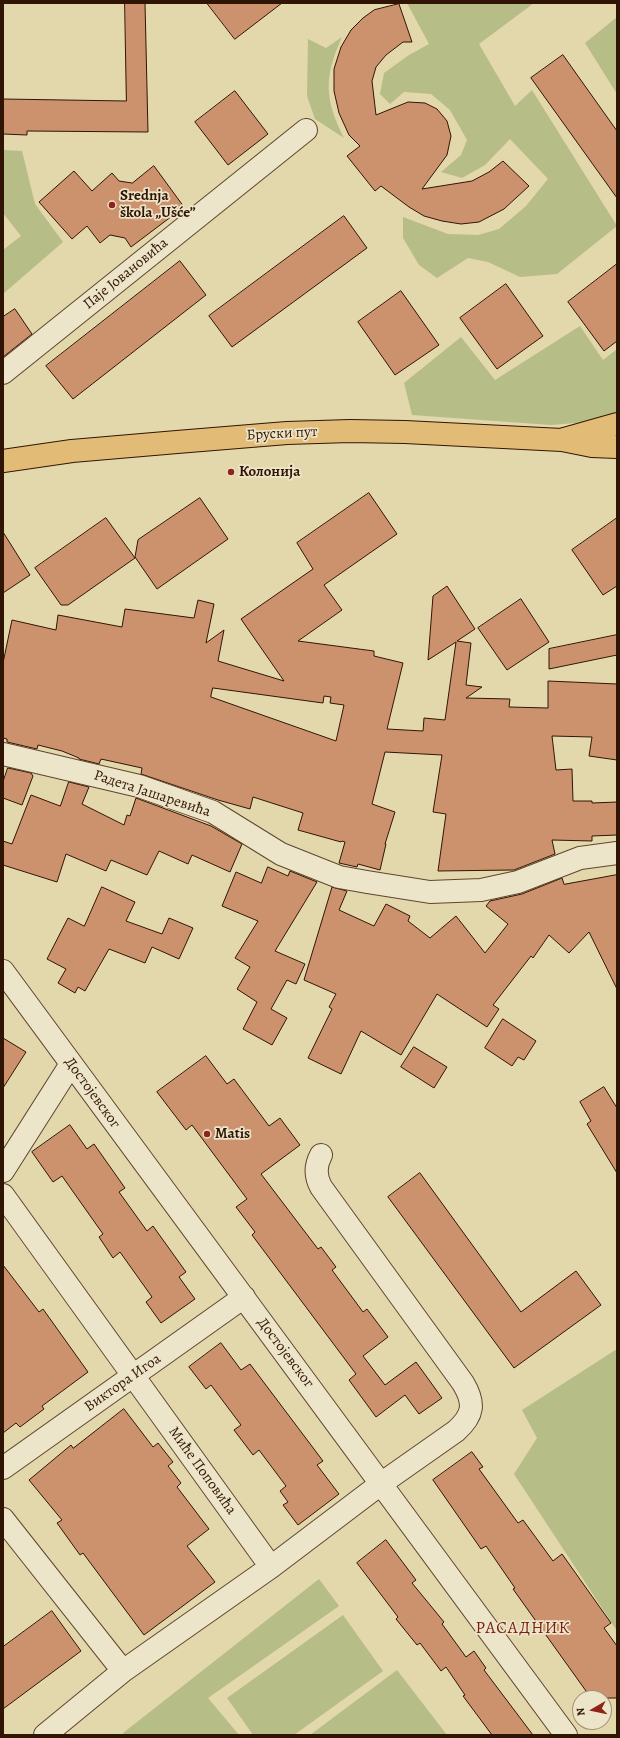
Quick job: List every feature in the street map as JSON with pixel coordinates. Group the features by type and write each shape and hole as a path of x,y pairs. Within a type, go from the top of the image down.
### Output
{"main road":[{"name":"Бруски пут","path":"562,440 617,424"},
{"name":"Бруски пут","path":"3,461 72,451 287,433 405,432 562,440 592,446 617,447"}],"street":[{"name":"Паје Јовановића","path":"3,373 306,130"},
{"name":"Радета Јашаревића","path":"3,754 139,786 214,812 281,854 340,877 367,882 430,892 481,890 518,882 580,858 617,853"},
{"name":"Достојевског","path":"3,971 382,1483 566,1735"},
{"path":"3,1171 71,1064"},
{"path":"44,1735 123,1671 271,1567 465,1422 470,1414 470,1399 462,1383 320,1187 317,1181 316,1167 321,1155"},
{"name":"Миће Поповића","path":"3,1195 271,1567"},
{"name":"Виктора Игоа","path":"3,1468 244,1297"},
{"path":"3,1518 123,1671"}],"green space":[{"path":"407,3 534,3 479,44 515,106 532,90 617,226 557,274 520,277 488,262 468,258 437,278 419,265 403,238 403,217 448,234 478,235 499,229 526,206 548,179 510,139 485,165 462,178 441,172 461,155 467,140 450,110 431,94 404,92 390,104 380,94 384,73 409,55 429,44"},
{"path":"617,17 617,94 585,43"},
{"path":"342,37 332,64 329,76 329,88 333,111 337,124 344,138 315,119 307,96 308,39 326,48"},
{"path":"3,150 22,151 35,204 63,242 3,294 3,250 21,236 3,213"},
{"path":"580,326 603,360 617,349 617,413 601,421 551,425 412,415 404,383 461,337 495,380"},
{"path":"617,1349 617,1631 514,1474 537,1438 522,1410"},
{"path":"319,1579 339,1606 208,1698 239,1735 125,1735 123,1733"},
{"path":"343,1615 383,1671 294,1735 253,1735 227,1698"},
{"path":"397,1670 447,1735 310,1735"}],"building":[{"path":"125,3 145,3 148,132 27,131 27,135 3,134 3,99 126,101"},
{"path":"207,3 282,3 235,39"},
{"path":"399,4 412,42 403,42 386,55 376,67 372,81 376,115 408,102 425,103 437,109 447,121 451,136 447,155 422,189 472,181 489,172 503,161 529,186 504,209 479,222 461,224 424,216 409,207 381,186 375,191 347,156 360,146 349,135 339,113 334,91 334,69 341,47 351,30 363,18 374,10"},
{"path":"563,55 617,131 617,198 531,78"},
{"path":"235,91 268,134 228,165 195,122"},
{"name":"Srednja škola „Ušće”","path":"154,166 184,207 131,247 125,238 110,235 100,243 87,226 72,239 39,202 74,171 92,191 112,173 119,181 132,183"},
{"path":"344,216 367,248 232,347 209,316"},
{"path":"180,261 206,295 73,399 46,366"},
{"path":"617,264 617,341 604,351 568,302"},
{"path":"506,284 543,336 497,369 460,318"},
{"path":"401,291 439,345 395,375 358,322"},
{"path":"15,309 32,334 3,357 3,317"},
{"path":"369,493 397,534 324,585 342,610 298,641 374,651 374,656 403,663 387,729 423,731 424,718 445,720 456,642 428,660 433,596 447,586 475,629 457,641 471,643 466,685 482,687 466,698 510,699 509,707 548,708 548,681 617,684 617,760 589,756 592,737 552,736 556,770 572,769 573,801 592,801 592,803 617,802 617,835 592,836 592,841 552,840 555,854 514,870 438,871 446,814 433,812 442,755 385,752 372,804 395,812 385,844 380,870 358,864 357,867 339,863 345,842 298,830 303,813 253,797 250,809 218,800 141,774 142,768 101,759 99,764 79,759 62,751 38,745 37,749 7,742 7,739 3,738 3,663 12,620 56,630 58,615 122,627 125,609 194,618 198,600 214,604 206,643 224,630 218,661 284,681 241,619 313,569 297,543","holes":["213,688 323,703 324,696 331,697 330,703 344,705 336,741 211,697"]},
{"path":"200,498 228,539 157,589 135,557 138,540"},
{"path":"106,518 135,558 68,605 61,605 35,568"},
{"path":"617,518 617,586 603,595 572,550"},
{"path":"3,532 30,575 3,593"},
{"path":"521,599 549,642 507,670 478,628"},
{"path":"617,635 617,655 549,669 549,649"},
{"path":"8,768 31,773 33,776 22,805 3,798 3,782"},
{"path":"69,782 89,787 82,804 124,825 127,815 130,816 136,798 211,826 242,844 230,872 192,855 188,864 159,851 147,875 111,860 106,871 66,854 57,882 3,865 3,841 12,844 31,795 60,806"},
{"path":"268,867 288,876 290,871 317,882 275,951 305,964 296,984 287,980 271,1009 287,1018 272,1045 243,1029 257,1002 237,989 250,967 235,958 258,921 222,906 236,872 261,883"},
{"path":"617,875 617,989 589,932 569,953 549,935 533,958 531,956 493,1005 499,1009 487,1027 437,994 401,1055 361,1031 341,1074 308,1058 332,1009 329,1007 336,994 304,980 332,887 347,891 339,910 374,926 386,904 410,916 408,921 430,938 456,916 485,953 508,924 486,906 490,901 522,894 562,878 564,884"},
{"path":"102,887 135,902 126,921 162,934 169,918 193,928 179,959 152,947 145,963 109,949 85,991 78,987 75,993 58,983 66,969 47,959 68,918 84,926"},
{"path":"503,1019 536,1041 524,1060 518,1057 512,1066 485,1048"},
{"path":"3,1038 26,1052 3,1088"},
{"path":"414,1047 447,1067 434,1088 401,1067"},
{"path":"206,1056 227,1084 234,1079 269,1126 280,1118 300,1145 261,1174 318,1249 321,1247 336,1267 332,1270 363,1312 367,1309 388,1337 363,1356 385,1385 416,1362 442,1398 419,1414 405,1395 376,1417 349,1380 356,1374 252,1235 255,1232 236,1207 247,1199 192,1125 186,1130 157,1092"},
{"path":"604,1087 617,1108 617,1173 587,1124 591,1121 580,1102"},
{"path":"70,1125 87,1149 94,1144 125,1188 119,1192 147,1231 153,1226 186,1272 179,1277 195,1299 161,1323 146,1302 152,1297 120,1252 113,1258 99,1237 103,1234 62,1176 53,1182 32,1152"},
{"path":"420,1173 521,1312 576,1271 601,1305 514,1368 388,1197"},
{"path":"3,1265 39,1312 43,1309 88,1372 42,1406 44,1409 20,1427 16,1423 3,1433"},
{"path":"221,1343 241,1370 250,1364 323,1461 317,1465 339,1494 298,1525 283,1505 288,1502 280,1491 286,1486 259,1450 253,1455 234,1430 241,1425 211,1385 206,1389 189,1367"},
{"path":"124,1409 153,1447 158,1443 173,1462 168,1466 181,1483 177,1487 209,1529 187,1546 215,1582 144,1635 83,1553 80,1555 57,1523 62,1520 29,1480 71,1445 73,1448"},
{"path":"472,1452 483,1467 479,1469 518,1523 523,1520 553,1561 562,1554 611,1623 604,1628 617,1646 617,1698 612,1698 612,1690 585,1690 513,1589 515,1588 486,1546 481,1549 433,1480"},
{"path":"386,1540 416,1580 412,1583 444,1622 442,1624 466,1657 474,1651 486,1668 484,1670 533,1735 492,1735 463,1696 465,1695 446,1667 441,1671 420,1643 417,1645 396,1619 398,1617 357,1563"},
{"path":"52,1611 81,1651 3,1709 3,1647"}],"place":[{"name":"Srednja škola „Ušće”","path":"112,205"},
{"name":"Колонија","path":"231,472"},
{"name":"Matis","path":"207,1134"}],"district":[{"name":"РАСАДНИК","path":"523,1629"}]}
